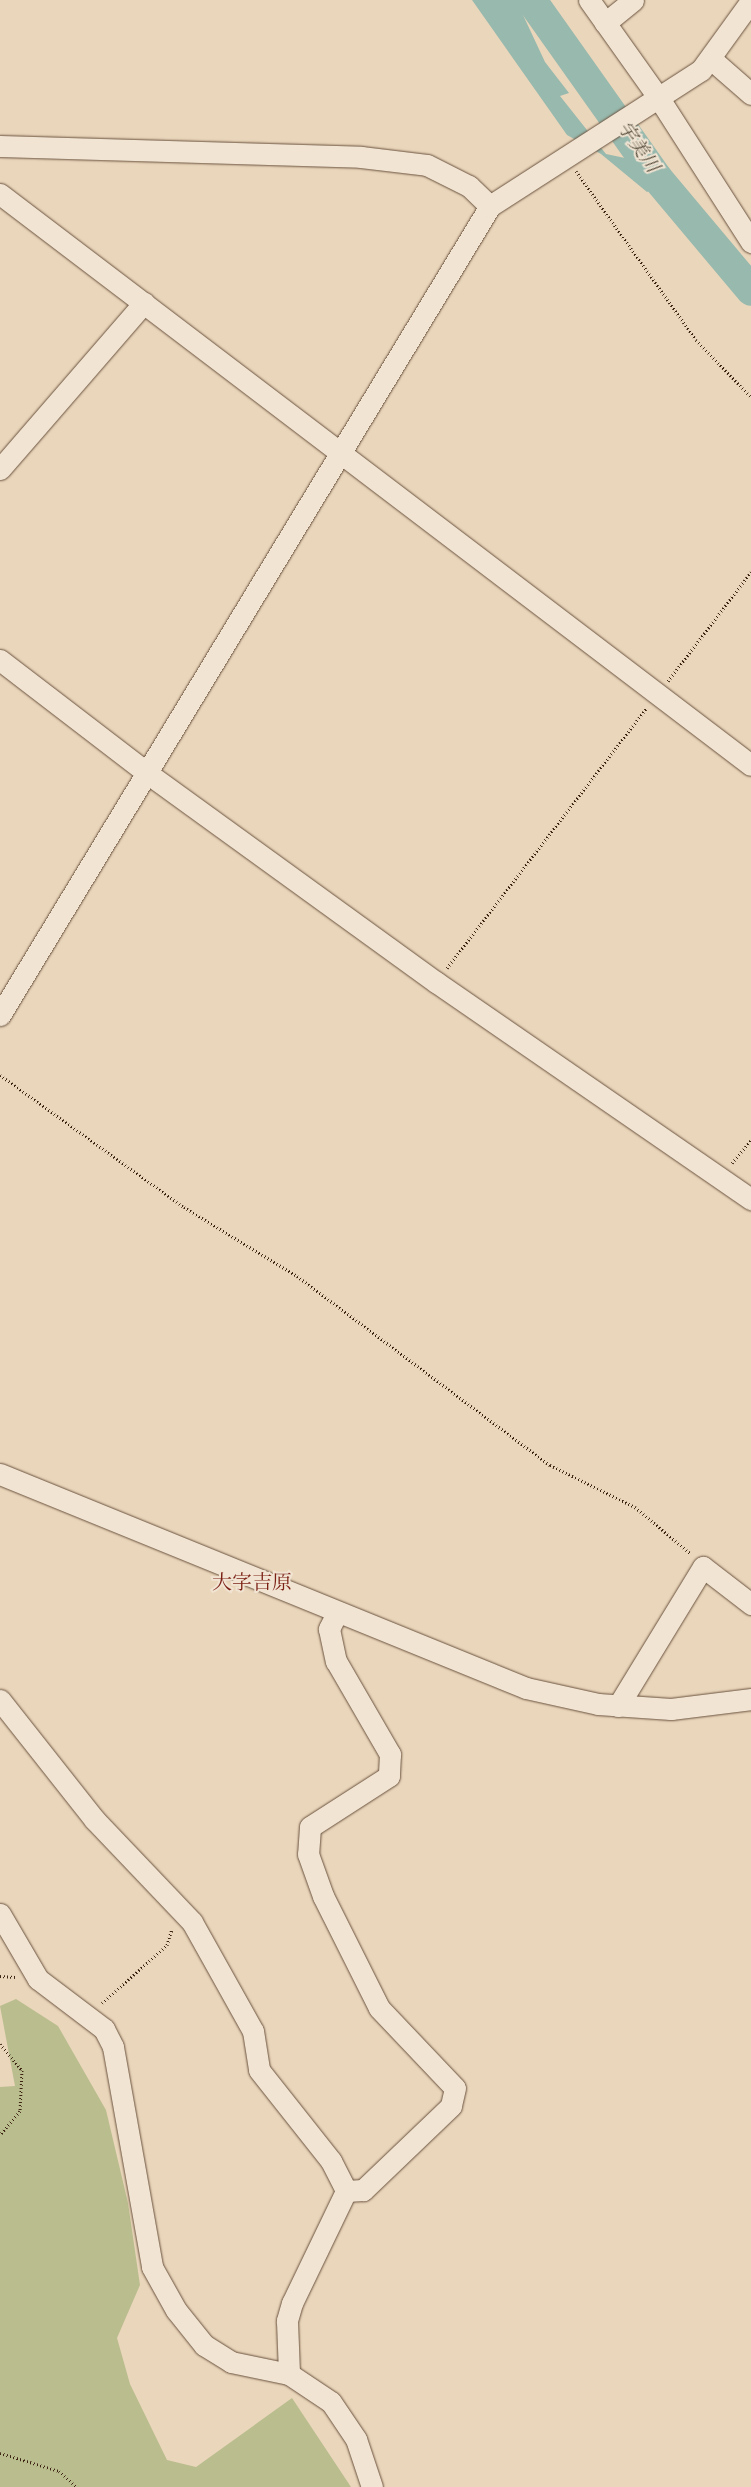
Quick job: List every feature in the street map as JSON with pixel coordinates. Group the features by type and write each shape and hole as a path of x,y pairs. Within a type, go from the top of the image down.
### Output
{"street":[{"path":"589,0 654,103 751,242"},
{"path":"605,23 632,0"},
{"path":"0,1015 148,773 338,451 490,206 566,154 654,103 711,59 751,1"},
{"path":"711,59 751,94"},
{"path":"0,146 361,158 427,165 469,186 490,206"},
{"path":"0,194 751,765"},
{"path":"0,469 144,303"},
{"path":"0,660 148,773 436,982 722,1176 751,1199"},
{"path":"0,1474 526,1688 618,1706 671,1709 751,1699"},
{"path":"618,1706 704,1567 751,1604"},
{"path":"337,1612 329,1629 336,1661 390,1754 389,1776 310,1827 308,1854 323,1896 379,2008 455,2088 451,2106 363,2190 346,2191"},
{"path":"0,1700 94,1819 180,1908 220,1967 253,2031 259,2070 331,2161 346,2191"},
{"path":"0,1914 38,1979 104,2029 113,2047 152,2267 176,2310 204,2345 231,2362 289,2374 331,2402 356,2439 372,2487"},
{"path":"289,2374 287,2321 292,2303 346,2191"}],"path":[{"path":"566,154 696,340 751,397"},
{"path":"436,982 751,572"},
{"path":"0,1075 184,1207 297,1276 550,1465 635,1507 678,1540 704,1567"},
{"path":"722,1176 751,1140"},
{"path":"104,2029 102,2004 167,1945 180,1908"},
{"path":"0,2044 22,2070 20,2111 0,2135"},
{"path":"0,2453 58,2471 77,2487"}],"green space":[{"path":"16,1999 58,2026 106,2110 128,2203 140,2285 117,2338 130,2384 167,2460 196,2467 292,2398 351,2487 0,2487 0,2087 15,2086 0,2006"}],"water":[{"path":"472,0 516,0 545,62 569,93 560,96 606,154 625,158 652,189 647,192 601,154 567,135"}],"waterway":[{"name":"宇美川","path":"531,0 657,178 751,290"}],"district":[{"name":"大字吉原","path":"252,1584"}]}
